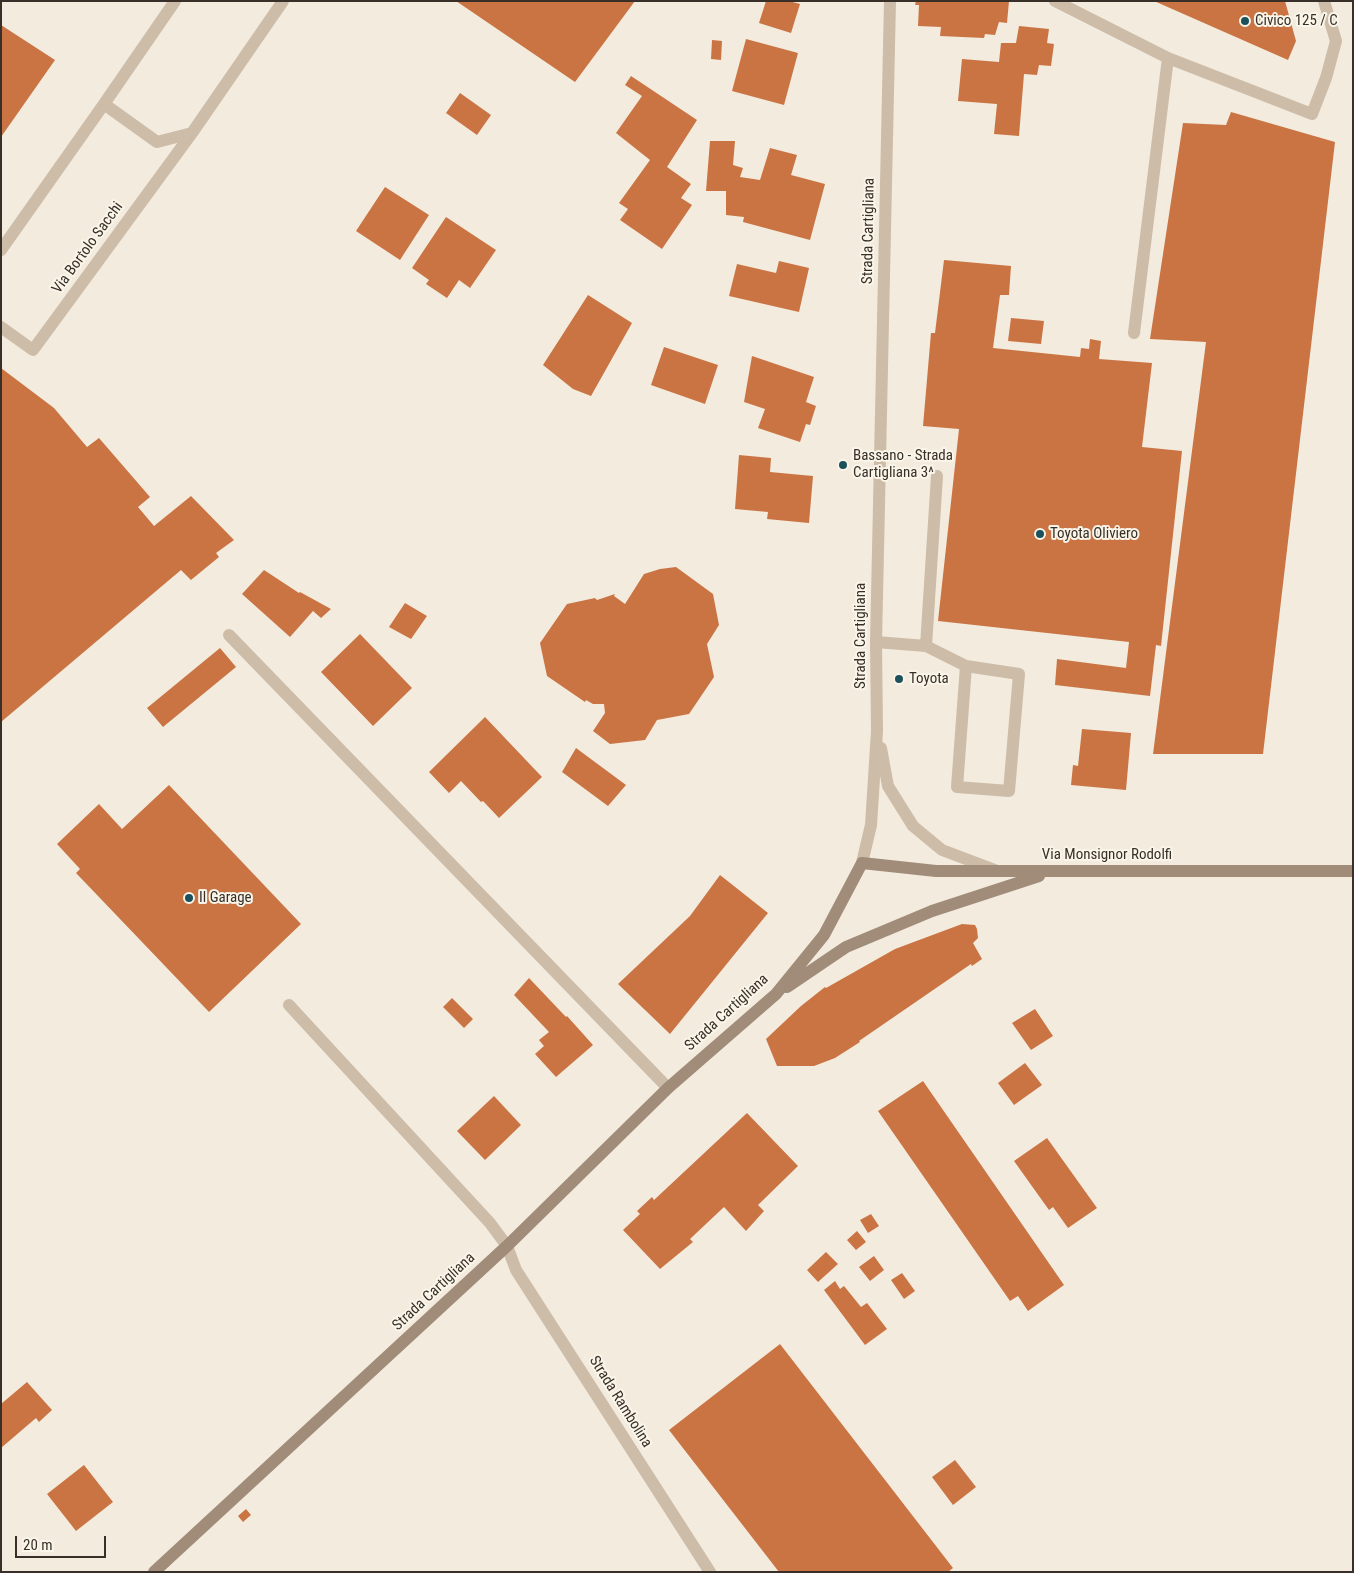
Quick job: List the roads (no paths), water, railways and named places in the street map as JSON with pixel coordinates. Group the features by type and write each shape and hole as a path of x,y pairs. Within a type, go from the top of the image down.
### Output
{"street":[{"path":"1,250 175,1"},
{"name":"Via Bortolo Sacchi","path":"1,327 33,350 192,133 283,1"},
{"name":"Strada Cartigliana","path":"154,1572 508,1246 668,1088 776,994 824,935 862,863 871,825 878,730 876,642 890,1"},
{"path":"1059,2 1168,58 1312,114 1326,78 1336,41 1324,1"},
{"path":"1134,333 1168,58"},
{"path":"104,104 157,142 192,133"},
{"path":"926,646 937,476"},
{"path":"229,635 668,1088"},
{"path":"876,642 926,646 966,666 1019,674 1009,791 957,787 966,666"},
{"path":"878,730 888,786 914,826 942,850 998,872"},
{"name":"Via Monsignor Rodolfi","path":"862,863 936,871 1353,871"},
{"path":"776,994 846,947 932,911 1050,872"},
{"path":"289,1005 508,1246"},
{"name":"Strada Rambolina","path":"508,1246 516,1270 710,1572"}],"place":[{"name":"Civico 125 / C","path":"1245,21"},
{"name":"Bassano - Strada Cartigliana 3^","path":"843,465"},
{"name":"Toyota Oliviero","path":"1040,534"},
{"name":"Toyota","path":"899,679"},
{"name":"Il Garage","path":"189,898"}]}
